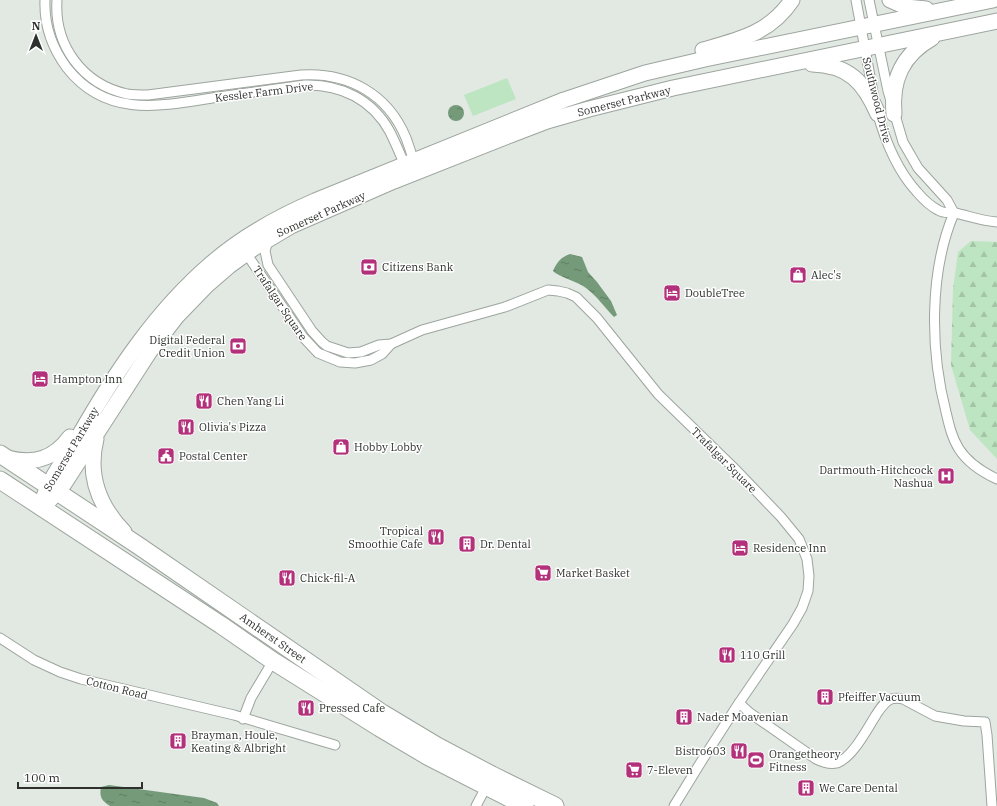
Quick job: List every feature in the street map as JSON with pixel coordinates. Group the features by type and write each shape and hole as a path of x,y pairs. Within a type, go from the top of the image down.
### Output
{"highway":[{"name":"Amherst Street","path":"2,456 139,546 382,713 444,750 556,806"},
{"name":"Amherst Street","path":"0,480 274,661 407,745 525,806"}],"main road":[{"path":"623,80 634,73 660,63 752,35 772,23 792,0"},
{"path":"890,0 901,5 916,8 951,8"},
{"name":"Somerset Parkway","path":"242,248 272,236 409,167 564,100 623,80 690,62 993,0"},
{"name":"Somerset Parkway","path":"41,508 43,496 53,489 95,421 177,316 264,226 291,211 409,167 570,115 658,91 997,21"},
{"path":"894,114 893,103 895,86 903,64 910,54 919,46 944,32"},
{"path":"783,65 822,64 837,67 845,71 857,80 865,89 878,114"},
{"path":"2,456 17,460 32,461 53,454 95,421"},
{"path":"95,421 96,438 92,457 93,474 97,491 104,506 114,521 139,546"}],"street":[{"name":"Kessler Farm Drive","path":"45,0 48,31 59,58 81,83 103,97 121,104 151,106 305,85 324,85 334,87 360,99 376,111 390,132 409,167"},
{"name":"Kessler Farm Drive","path":"57,0 56,20 68,52 86,75 102,85 129,94 148,95 301,74 322,74 341,78 362,86 375,95 395,116 405,135 409,167"},
{"path":"856,0 867,26 872,47"},
{"path":"867,26 869,0"},
{"name":"Southwood Drive","path":"867,26 872,47 886,84 894,114 904,142 914,162 946,200 954,213"},
{"name":"Southwood Drive","path":"872,47 878,114 890,150 905,178 919,195 934,208 942,212 997,222"},
{"path":"954,213 944,242 936,294 936,346 942,395 952,434 959,448 974,465 997,479"},
{"name":"Trafalgar Square","path":"272,236 266,248 268,265 312,331 322,342 335,349 348,353 361,352 379,345 391,344 422,330 505,307 548,290 568,293 576,297 591,310 658,394 792,529 802,545 807,559 809,576 806,600 793,624 739,703 674,806"},
{"name":"Trafalgar Square","path":"242,248 303,337 318,353 340,362 359,362 371,360 382,354 391,344"},
{"name":"Cotton Road","path":"0,638 34,660 68,675 93,683 243,718 335,745"},
{"path":"243,718 251,698 274,661"},
{"path":"739,703 750,713 816,759 829,764 836,763 853,750 880,709 891,700 898,698 904,699 935,716 964,721 985,722 992,806"},
{"path":"476,806 486,787"}],"green space":[{"path":"507,78 516,99 473,116 464,95"},
{"path":"971,241 997,242 997,459 970,430 951,365 953,289 958,252"}],"water":[{"path":"456,105 463,110 464,113 459,120 456,121 449,116 448,113 453,106"},
{"path":"570,254 582,257 588,272 611,301 617,315 614,317 586,288 553,271 560,260"},
{"path":"109,785 204,798 217,803 219,806 110,806 103,800 100,793 101,787"}],"place":[{"name":"Citizens Bank","path":"369,267"},
{"name":"Alec's","path":"798,275"},
{"name":"DoubleTree","path":"672,293"},
{"name":"Digital Federal Credit Union","path":"238,346"},
{"name":"Hampton Inn","path":"40,379"},
{"name":"Chen Yang Li","path":"204,401"},
{"name":"Olivia's Pizza","path":"186,427"},
{"name":"Hobby Lobby","path":"341,447"},
{"name":"Postal Center","path":"166,456"},
{"name":"Dartmouth-Hitchcock Nashua","path":"946,476"},
{"name":"Tropical Smoothie Cafe","path":"436,537"},
{"name":"Dr. Dental","path":"467,544"},
{"name":"Residence Inn","path":"740,548"},
{"name":"Market Basket","path":"543,573"},
{"name":"Chick-fil-A","path":"287,578"},
{"name":"110 Grill","path":"727,655"},
{"name":"Pfeiffer Vacuum","path":"825,697"},
{"name":"Pressed Cafe","path":"306,708"},
{"name":"Nader Moavenian","path":"684,717"},
{"name":"Brayman, Houle, Keating & Albright","path":"178,741"},
{"name":"Bistro603","path":"739,751"},
{"name":"Orangetheory Fitness","path":"756,760"},
{"name":"7-Eleven","path":"634,770"},
{"name":"We Care Dental","path":"806,788"}]}
